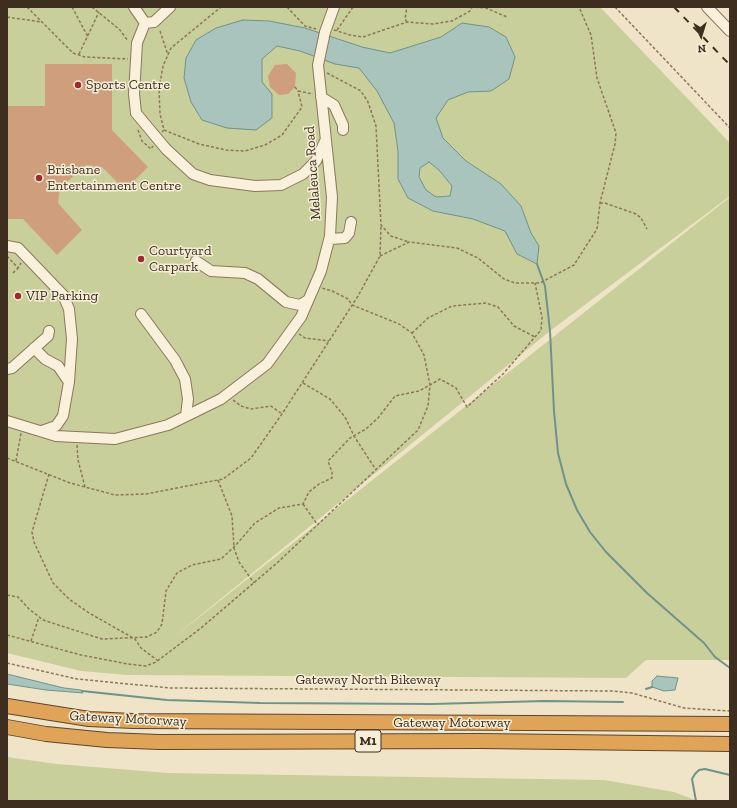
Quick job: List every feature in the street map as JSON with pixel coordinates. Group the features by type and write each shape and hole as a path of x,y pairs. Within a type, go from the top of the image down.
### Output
{"highway":[{"name":"Gateway Motorway","path":"7,706 89,719 134,722 730,724"},
{"name":"Gateway Motorway","path":"7,727 46,734 107,740 159,742 480,740 730,744"}],"street":[{"path":"134,7 145,23"},
{"path":"145,23 154,22 170,7"},
{"path":"327,31 334,7"},
{"path":"707,7 729,30"},
{"path":"145,23 137,43 134,94 136,112 166,149 193,174 218,181 255,186 281,185 303,174 316,161 326,139"},
{"name":"Melaleuca Road","path":"7,421 56,436 116,439 168,425 228,393 267,364 301,318 321,271 330,239 332,197 321,96 320,68 327,31"},
{"path":"321,96 334,105 343,125 343,130"},
{"path":"330,239 345,238 349,233 351,222"},
{"path":"7,246 18,248 63,295 69,309 72,339 63,416 56,426 42,431"},
{"path":"196,261 211,270 245,273 258,279 286,302 300,305 308,300"},
{"path":"141,314 175,360 185,379 188,399 186,416"},
{"path":"7,369 12,368 48,336 49,331"},
{"path":"45,359 61,358 67,352 72,339"},
{"path":"34,348 45,359 58,366 68,382"}],"path":[{"path":"27,7 73,53 85,57 132,59"},
{"path":"72,7 88,37"},
{"path":"221,7 171,48 163,66 159,90 160,114 164,130 199,144 226,150 245,151 265,145 282,135 302,107 298,91 295,87"},
{"path":"287,7 305,26 363,37 407,22 444,23 465,14 472,7 486,8 507,17"},
{"path":"337,31 353,7"},
{"path":"407,7 405,19 407,22"},
{"path":"381,225 391,236 409,242 457,248 478,258 504,279 515,283 540,283 549,280 574,265 597,229 600,203 615,144 616,133 597,78 591,35 579,7"},
{"path":"615,7 730,128"},
{"path":"79,55 99,12"},
{"path":"7,17 42,22"},
{"path":"160,31 168,55"},
{"path":"327,31 337,31"},
{"path":"7,458 85,487 115,495 146,494 223,479 251,458 282,414 329,341 380,256 381,225 374,116 361,91 320,68"},
{"path":"298,91 321,96"},
{"path":"600,203 605,203 636,214 641,218 647,229"},
{"path":"380,256 409,242"},
{"path":"13,273 18,268"},
{"path":"303,504 309,492 319,484 332,478 332,472 328,461 350,438 366,429 378,418 395,396 419,391 440,380 456,388 467,407 503,374 541,330 542,317 534,283"},
{"path":"7,635 81,655 128,664 146,666 158,661 201,628 254,583 418,430 428,406 430,385 424,355 412,333 399,324 352,304 348,299 332,291 315,285"},
{"path":"412,333 428,318 452,306 486,303 498,307 514,326 535,337"},
{"path":"292,330 305,338 329,341"},
{"path":"302,383 330,399 345,417 354,436 376,470"},
{"path":"228,393 241,406 251,409 270,406 282,414"},
{"path":"16,461 23,426"},
{"path":"79,437 76,448 85,487"},
{"path":"49,474 32,532 34,542 53,583 69,599 89,613 135,639 141,648 158,661"},
{"path":"218,480 232,516 234,548 239,562 254,583"},
{"path":"303,504 318,524"},
{"path":"7,594 18,597 29,609 40,617 102,639 135,639 146,637 157,632 162,624 166,591 177,573 192,565 221,559 234,548 255,523 279,508 303,504"},
{"path":"31,641 40,617"},
{"name":"Gateway North Bikeway","path":"7,662 77,679 170,688 608,690 632,693 684,708 730,711"}],"green space":[{"name":"Brisbane Entertainment Centre","path":"7,7 600,7 730,143 730,196 550,331 169,641 730,197 730,660 646,660 626,678 126,675 81,671 7,653"},
{"path":"7,757 57,764 168,773 604,780 674,792 698,801 7,801"}],"water":[{"path":"243,20 269,21 305,28 362,47 390,53 441,37 462,23 489,27 506,37 515,57 509,79 491,91 468,92 448,100 436,118 443,138 466,161 501,184 521,206 531,233 539,246 537,264 517,254 505,231 473,219 433,211 408,198 398,179 398,151 394,123 377,91 359,68 335,64 300,51 277,46 262,59 262,82 272,94 272,118 256,130 227,128 202,120 191,102 184,78 186,58 196,40 216,28","holes":["429,162 439,170 452,186 450,196 436,197 426,190 419,177 420,168"]},
{"path":"7,674 64,688 81,690 83,693 46,690 7,684"},
{"path":"657,676 678,678 675,690 664,691 652,687 652,681"}],"building":[{"name":"Brisbane Entertainment Centre","path":"45,64 112,64 112,130 148,167 125,190 102,167 86,165 60,188 58,203 82,230 57,255 23,219 7,219 7,106 45,106"},
{"path":"287,64 296,73 295,87 288,94 279,95 270,87 268,76 275,65"}],"waterway":[{"path":"537,264 545,286 550,331 554,411 558,453 566,484 577,510 590,532 606,552 647,593 704,643 715,657 730,668"},
{"path":"646,689 652,687"},
{"path":"82,691 167,700 260,703 432,704 545,701 623,702"},
{"path":"696,801 692,779 699,770 705,769 730,775"}],"railway":[{"path":"674,7 730,65"}],"place":[{"name":"Sports Centre","path":"78,85"},
{"name":"Brisbane Entertainment Centre","path":"39,178"},
{"name":"Courtyard Carpark","path":"141,259"},
{"name":"VIP Parking","path":"18,296"}]}
